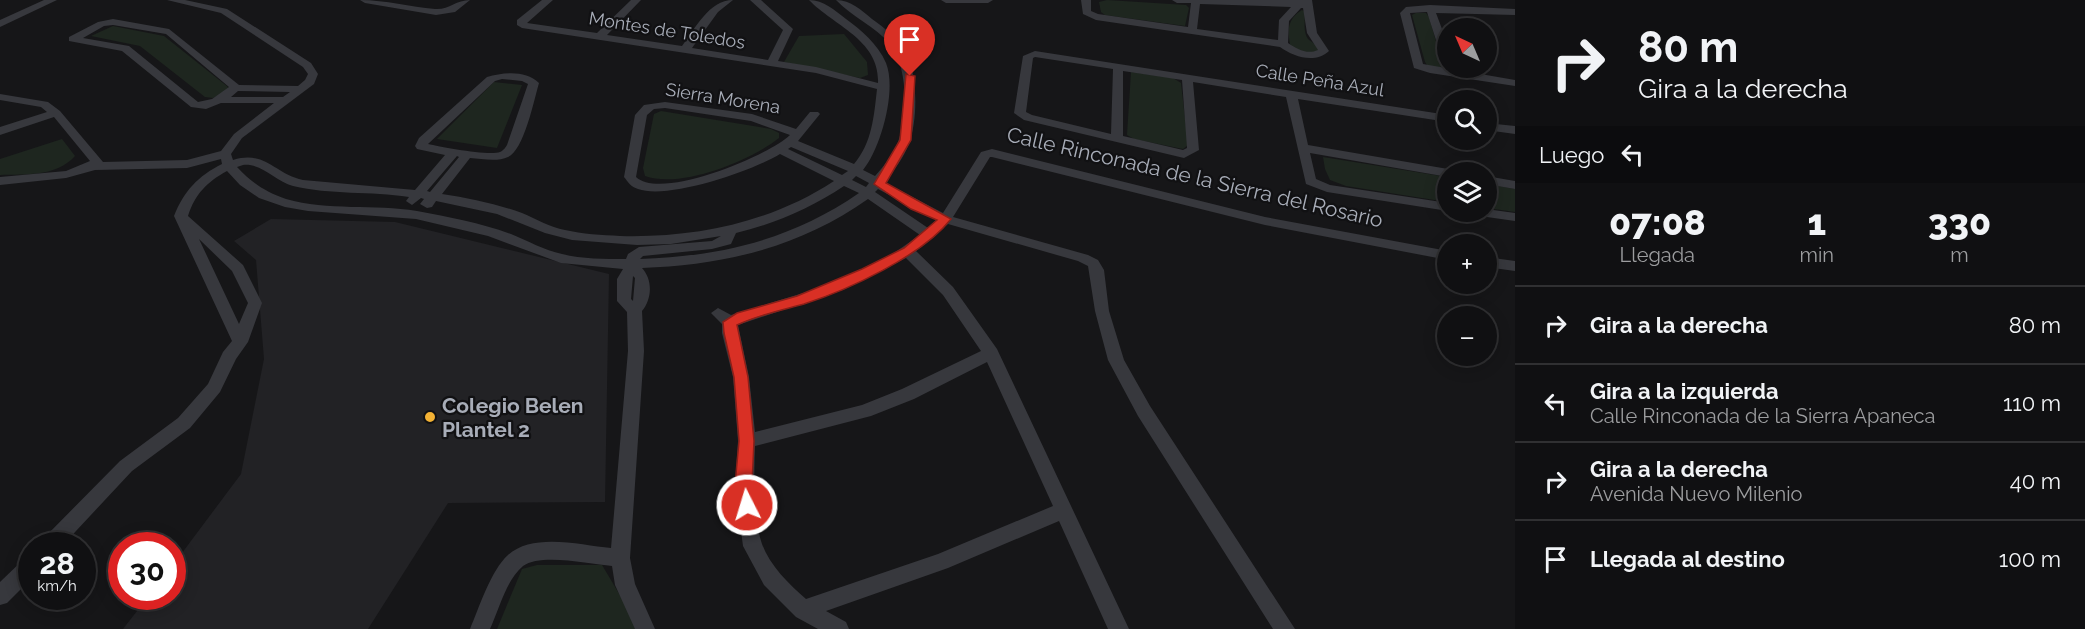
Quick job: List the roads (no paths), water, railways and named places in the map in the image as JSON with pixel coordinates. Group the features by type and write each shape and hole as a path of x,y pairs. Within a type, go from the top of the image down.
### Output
{"street":[{"path":"0,24 52,0"},
{"path":"172,0 224,10 307,65 313,74 310,82 238,136 227,160 202,181 187,198 181,216 240,342"},
{"path":"365,0 436,12 447,12 465,0"},
{"name":"Montes de Toledos","path":"548,0 522,20 522,25 816,70 882,87"},
{"path":"600,36 636,0"},
{"path":"685,50 715,10 728,0"},
{"name":"Montes de Toledos","path":"755,0 788,29 772,63"},
{"path":"0,181 76,172 93,166 187,164 255,159 292,182 372,188 432,197 514,215 544,229 568,236 616,242 666,239 730,231 815,200 856,170 873,142 880,117 882,65 868,42 814,0"},
{"path":"227,160 243,183 268,197 296,205 418,216 507,238 552,256 632,266 757,248 797,234 839,214 874,189 905,140 910,76 905,56 890,37 841,0"},
{"path":"946,0 988,0"},
{"path":"1086,0 1086,12 1092,15 1282,44 1293,51 1307,55 1319,55 1324,51 1312,33 1303,3"},
{"path":"1177,0 1303,3"},
{"path":"1192,30 1196,1"},
{"path":"1282,44 1284,20 1289,12 1303,3"},
{"path":"1430,8 1437,29"},
{"path":"1437,70 1416,64 1405,13 1409,9 1515,12"},
{"path":"235,88 169,32 113,22 101,24 73,39 125,48 195,105 201,107 220,100 235,88 301,89"},
{"name":"Calle Peña Azul","path":"1187,77 1193,150 1189,153 1179,154 1117,140 1025,117 1020,111 1029,55 1037,54 1187,77 1437,117"},
{"path":"1117,140 1118,67"},
{"path":"402,213 461,152 504,155 513,146 534,83 524,78 496,77 423,141 421,146 461,152"},
{"path":"1488,78 1515,83"},
{"path":"1291,94 1310,181 1320,186 1437,205"},
{"path":"0,97 45,104 97,162 93,166"},
{"path":"220,100 288,100"},
{"name":"Sierra Morena","path":"789,142 740,168 709,177 659,187 629,185 641,115 646,103 769,122 786,127 789,142 845,180 874,189"},
{"path":"0,131 56,114"},
{"path":"789,142 814,114"},
{"path":"1497,128 1515,130"},
{"name":"Sierra Morena","path":"789,142 856,170 874,189"},
{"path":"1303,148 1437,171"},
{"path":"418,216 461,152"},
{"name":"Calle Rinconada de la Sierra del Rosario","path":"839,629 803,610 771,578 753,546 744,485 747,441 741,377 724,318 742,316 802,299 854,278 908,251 945,219 985,155 992,153 1265,221 1437,254"},
{"path":"1497,182 1515,185"},
{"path":"874,189 945,219 1094,263 1097,270 1102,311 1116,360 1186,479 1285,629"},
{"path":"874,189 929,235"},
{"path":"1497,214 1515,217"},
{"path":"62,532 126,466 184,423 214,388 229,356 240,342 255,303 238,268 181,216"},
{"path":"645,629 625,585 620,558 636,351 634,310 624,301 624,279 632,266 633,257 639,252 712,245 726,240 730,231"},
{"path":"908,251 948,291 991,353 1062,511 1119,629"},
{"path":"1497,264 1515,266"},
{"path":"747,441 865,411 908,394 991,353"},
{"path":"803,610 941,562 1062,511"},
{"path":"480,629 504,576 515,561 529,553 548,551 620,558"},
{"path":"0,596 18,578"}],"place":[{"name":"Colegio Belen Plantel 2","path":"430,417"}]}
